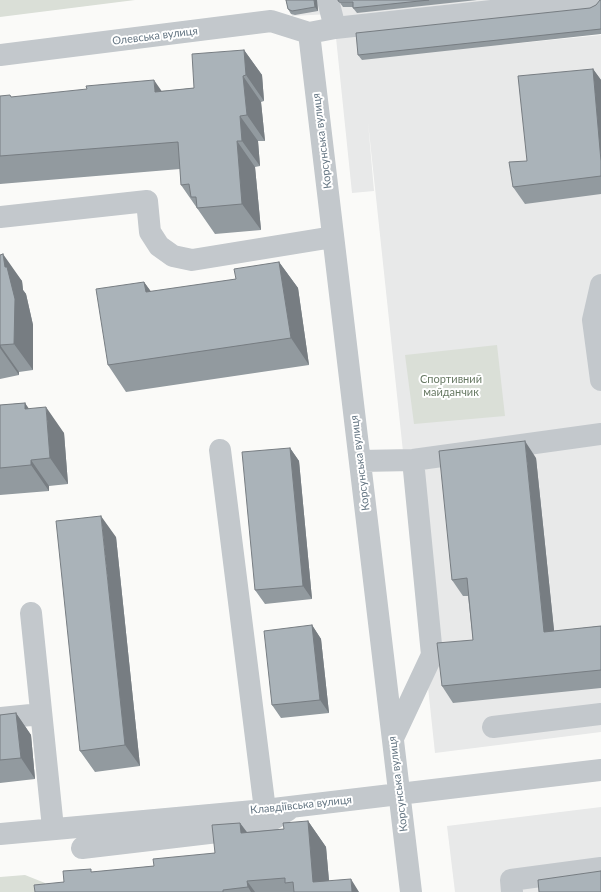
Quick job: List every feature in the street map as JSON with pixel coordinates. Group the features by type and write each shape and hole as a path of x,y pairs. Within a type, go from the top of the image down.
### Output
{"street":[{"path":"328,0 335,28"},
{"path":"309,33 335,28 592,0"},
{"name":"Олевська вулиця","path":"0,55 271,21 309,33"},
{"name":"Корсунська вулиця","path":"309,33 411,892"},
{"path":"0,217 147,201 150,232 159,246 173,256 192,260 333,237"},
{"path":"601,285 592,320 601,380"},
{"path":"360,461 413,460 601,434"},
{"path":"220,450 265,810"},
{"path":"393,738 432,655 413,460"},
{"path":"31,613 53,828"},
{"path":"0,718 41,714"},
{"path":"493,727 601,714"},
{"name":"Клавдіївська вулиця","path":"0,834 265,810 601,770"},
{"path":"82,848 260,828 294,806"},
{"path":"512,892 511,880 601,868"}],"shaded area":[{"path":"289,0 601,0 501,45 601,35 601,732 435,753 368,122 374,191 352,193 335,28 330,14 292,16"},
{"path":"601,807 601,892 455,892 447,826"}],"green space":[{"path":"0,0 135,0 0,17"},
{"name":"Спортивний майданчик","path":"497,345 505,416 414,424 405,355"},
{"path":"25,875 45,883 46,892 0,892 0,877"}],"building":[{"path":"286,0 314,0 315,7 292,11 288,9"},
{"path":"338,0 429,0 353,8 353,2 339,2"},
{"path":"600,0 601,29 358,55 356,33 590,8 596,5"},
{"path":"244,50 246,75 243,76 247,115 240,116 242,141 237,141 242,204 197,208 196,197 191,197 189,184 181,185 178,142 0,156 0,96 10,95 11,97 87,89 86,86 154,80 155,92 194,88 192,54"},
{"path":"593,69 601,176 513,187 509,162 527,161 518,76"},
{"path":"3,254 5,267 7,267 15,299 14,344 0,345 0,255"},
{"path":"279,262 291,338 108,365 96,289 144,282 146,292 236,279 234,269"},
{"path":"25,403 25,409 46,407 50,458 31,460 31,465 0,468 0,405"},
{"path":"525,441 544,632 601,626 601,670 442,686 437,643 473,640 467,578 452,580 439,451"},
{"path":"290,448 303,586 255,590 242,452"},
{"path":"101,516 125,745 80,751 56,521"},
{"path":"312,625 320,700 272,705 264,631"},
{"path":"16,713 21,758 0,760 0,715"},
{"path":"308,821 313,882 351,879 352,892 294,892 293,882 285,883 285,878 247,881 248,887 223,890 223,892 35,892 34,885 64,882 63,871 91,869 91,872 154,866 153,859 215,853 212,825 240,823 241,833 284,829 283,823"},
{"path":"601,871 601,892 539,892 538,880"}]}
